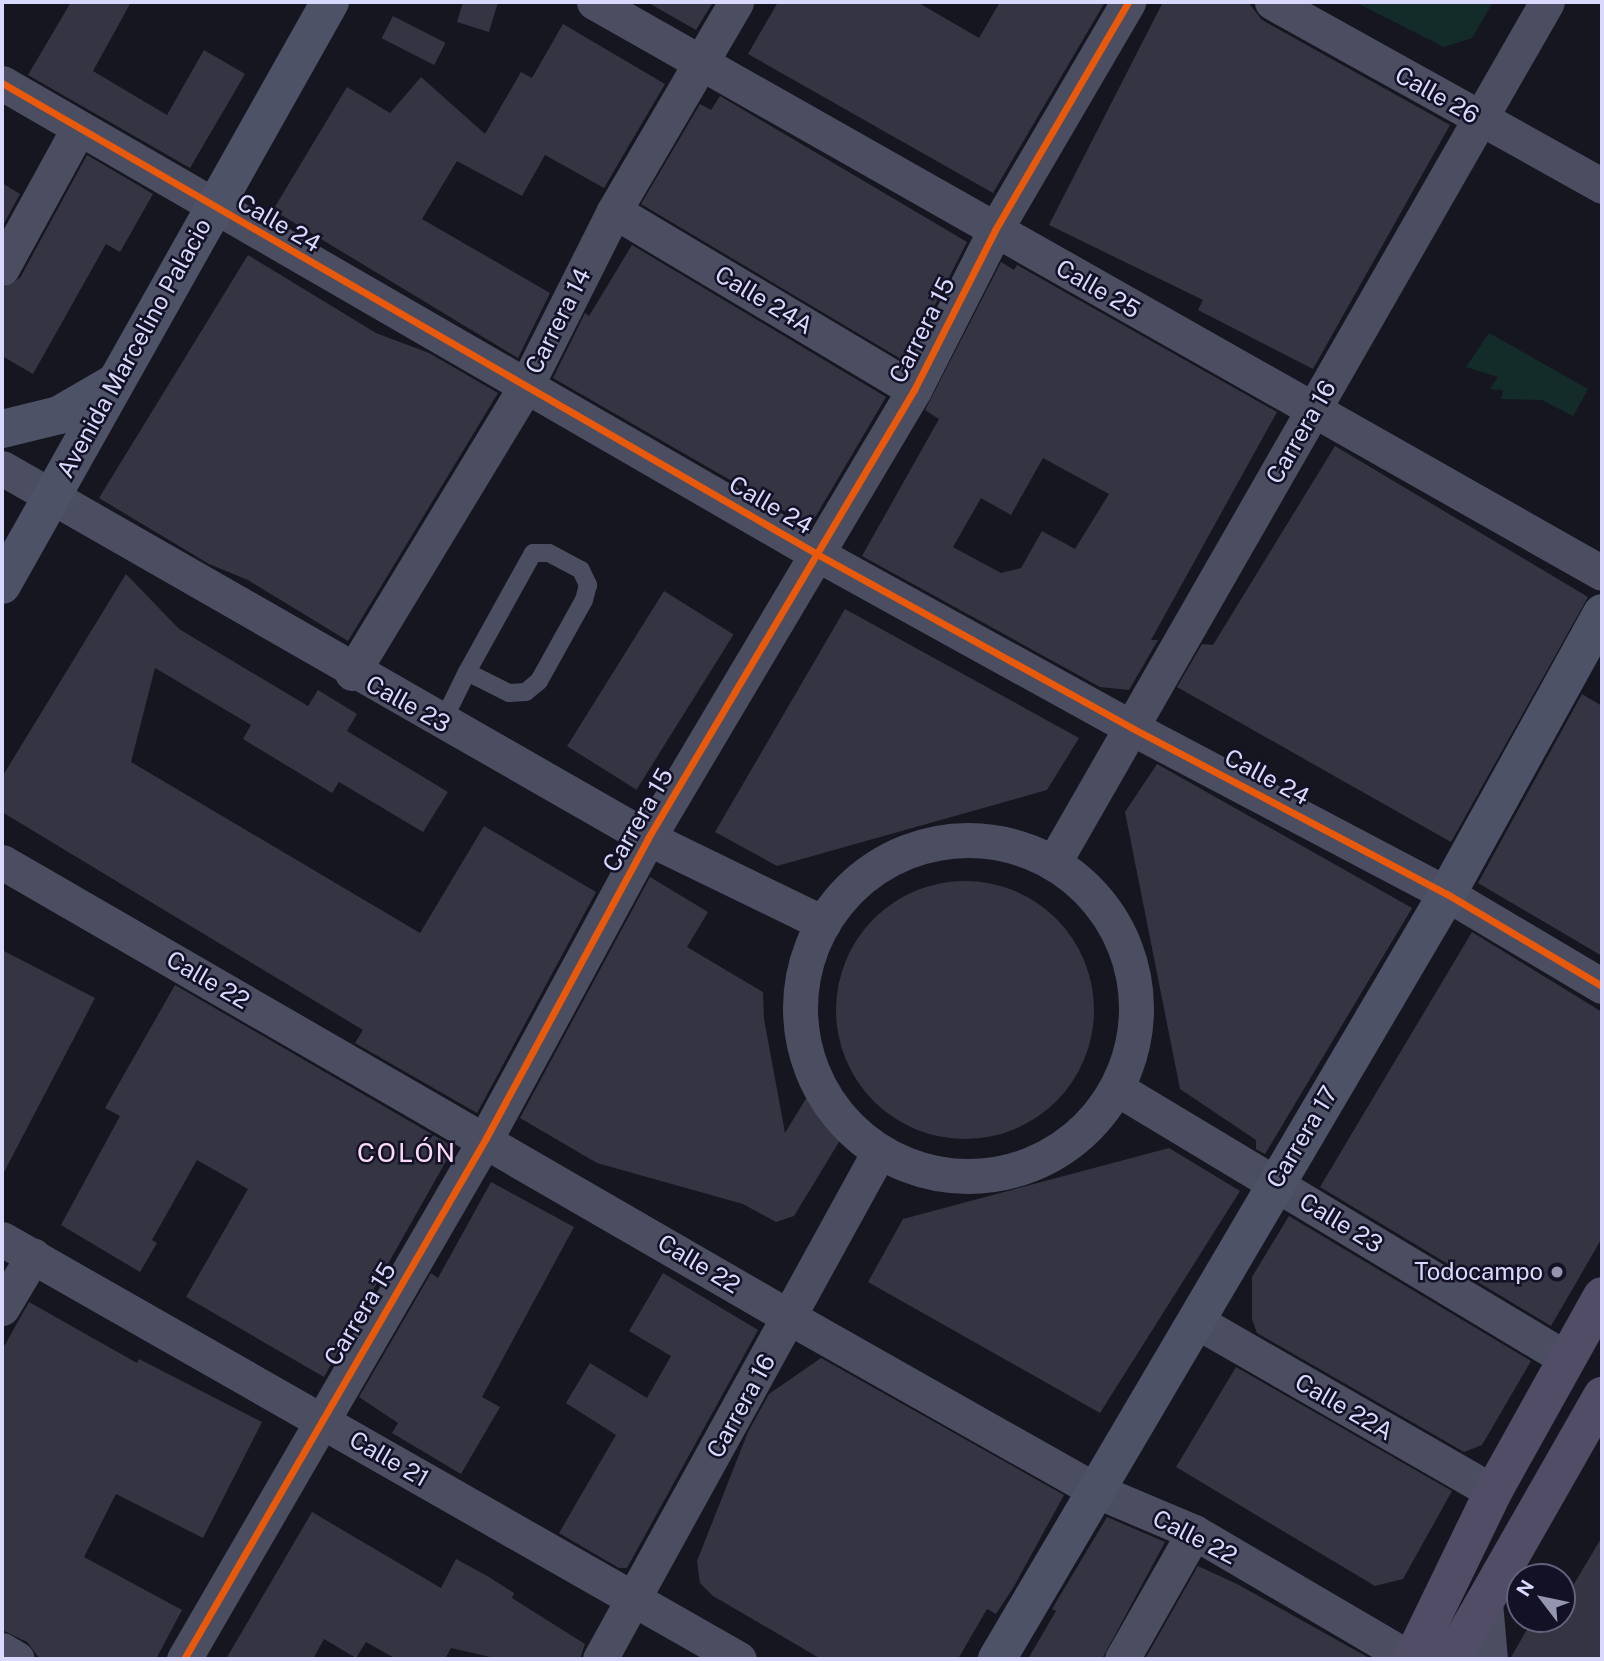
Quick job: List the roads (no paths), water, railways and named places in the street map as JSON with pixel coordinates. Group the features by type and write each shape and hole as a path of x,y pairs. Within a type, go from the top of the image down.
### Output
{"main road":[{"path":"1404,1657 1445,1587 1493,1492 1602,1296"},
{"path":"1452,1659 1602,1396"}],"street":[{"name":"Avenida Marcelino Palacio","path":"2,585 212,207 330,2"},
{"name":"Calle 25","path":"594,2 1312,412 1602,573"},
{"name":"Carrera 14","path":"352,673 526,386 614,211 736,2"},
{"name":"Carrera 15","path":"184,1659 319,1420 485,1138 648,838 914,390 995,230 1128,2"},
{"name":"Calle 26","path":"1272,2 1602,186"},
{"name":"Carrera 16","path":"1055,862 1547,2"},
{"name":"Calle 24","path":"2,83 78,130 817,554 1132,727 1447,894 1602,986"},
{"path":"2,268 78,130"},
{"name":"Calle 24A","path":"614,211 914,390"},
{"path":"2,429 59,415 114,383"},
{"name":"Calle 23","path":"2,468 54,495 352,673 648,838 822,923"},
{"name":"Carrera 17","path":"997,1659 1447,894 1602,612"},
{"path":"992,840 1055,862 1094,895 1122,938 1136,988 1134,1040 1116,1088 1083,1132 1037,1162 984,1176 929,1173 879,1152 846,1125 820,1090 804,1049 801,995 805,963 822,923 867,873 926,844 992,840"},
{"name":"Calle 22","path":"2,862 485,1138 789,1317 1097,1491 1194,1532 1404,1657"},
{"name":"Calle 23","path":"1116,1088 1566,1358"},
{"name":"Carrera 16","path":"600,1659 636,1600 879,1152"},
{"name":"Calle 21","path":"2,1239 739,1659"},
{"path":"2,1308 33,1256"},
{"name":"Calle 22A","path":"1196,1321 1493,1492"},
{"path":"1122,1659 1194,1532"},
{"path":"1485,1602 1490,1659"},
{"path":"2,1650 18,1659"}],"lane":[{"path":"442,723 467,672 533,553 550,553 581,570 588,585 584,600 533,687 526,692 509,693 467,672"}],"place":[{"name":"Todocampo","path":"1557,1272"}],"district":[{"name":"COLÓN","path":"407,1153"}]}
